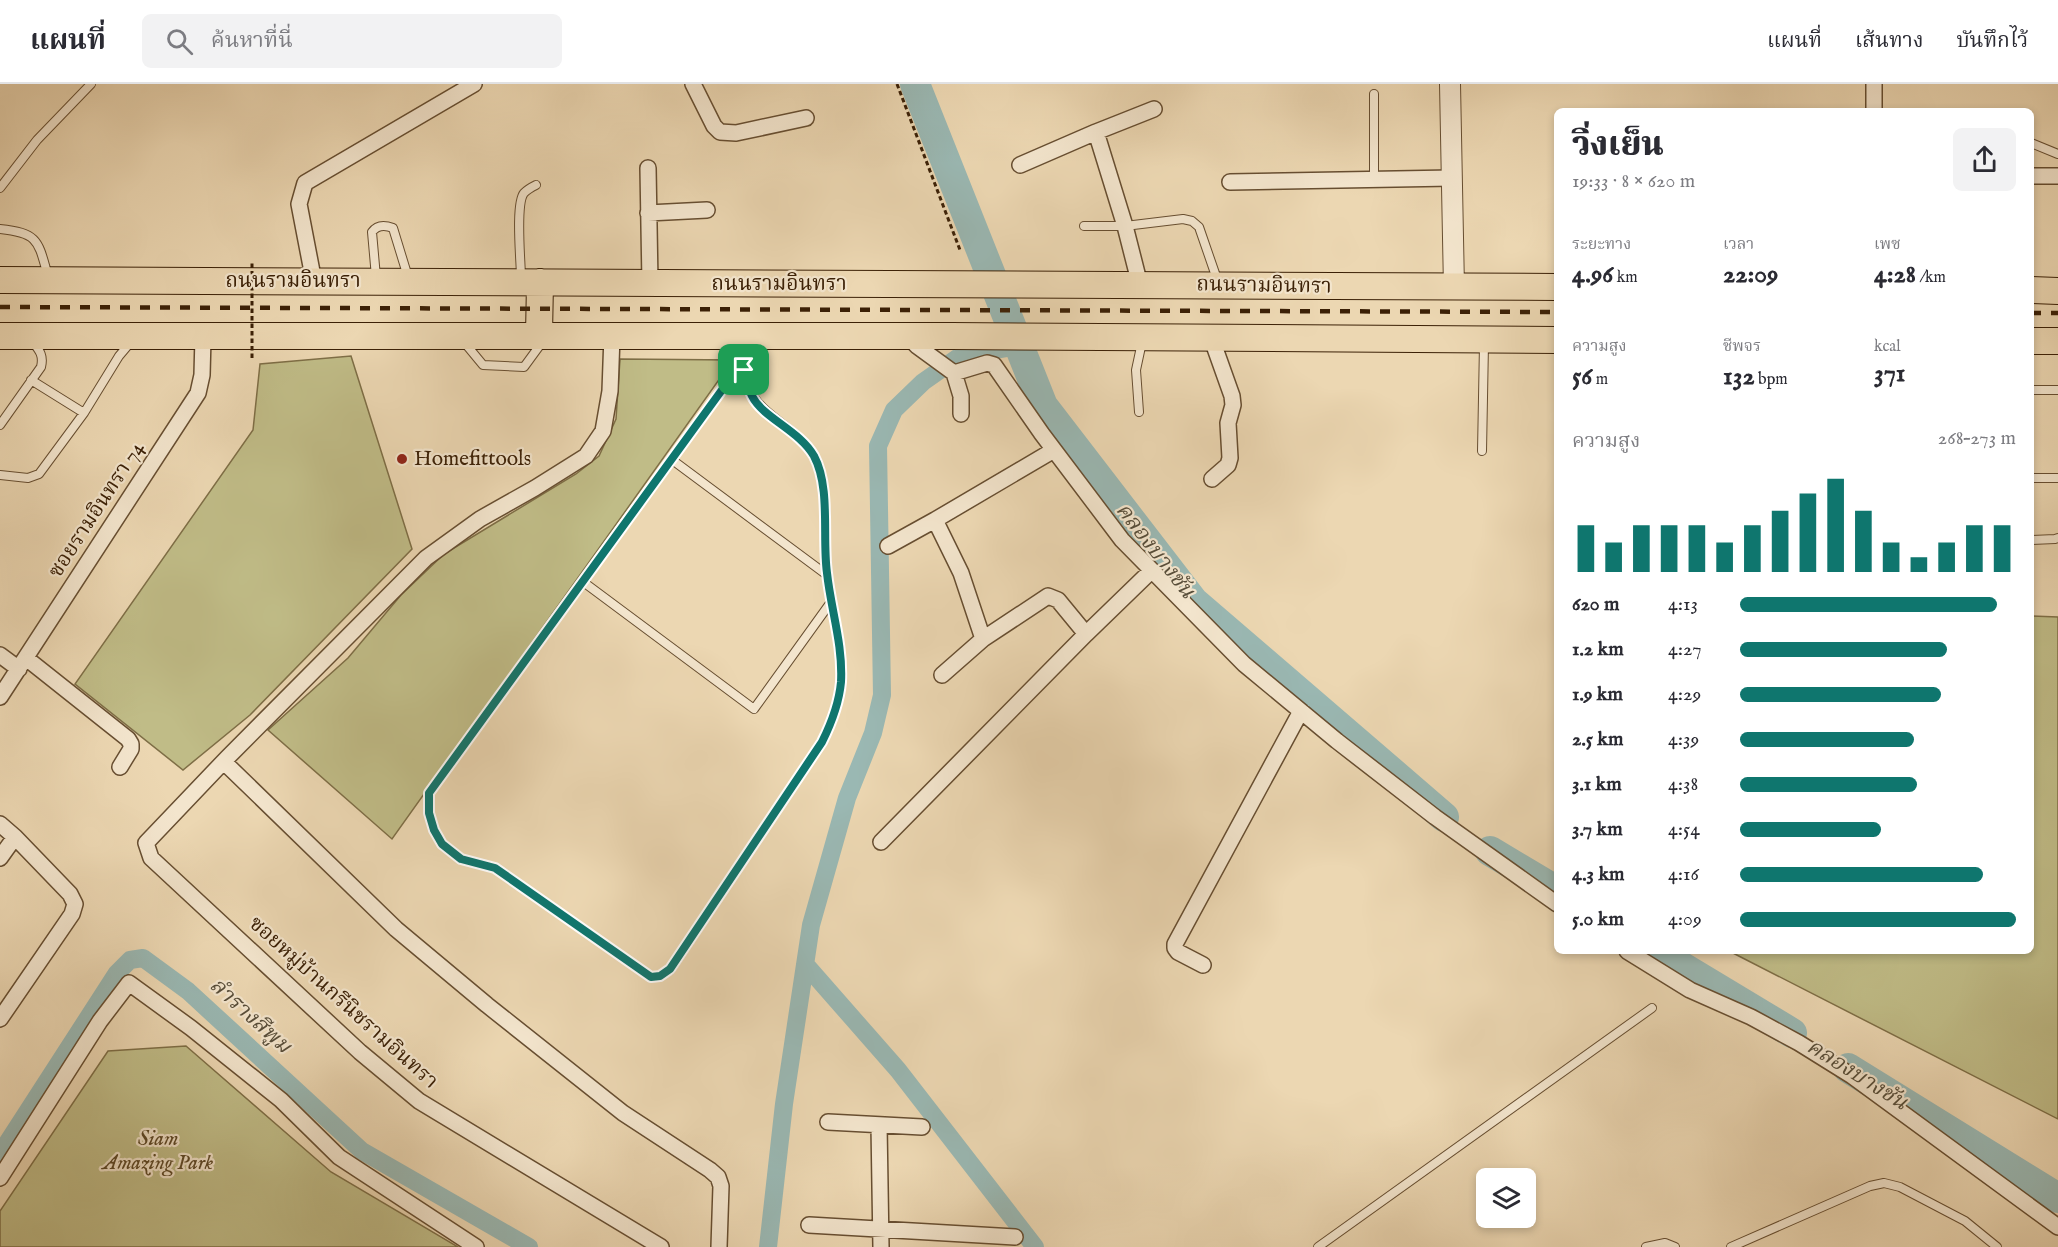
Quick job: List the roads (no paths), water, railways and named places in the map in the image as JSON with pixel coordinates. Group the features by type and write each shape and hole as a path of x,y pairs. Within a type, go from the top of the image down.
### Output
{"highway":[{"name":"ถนนรามอินทรา","path":"0,280 1554,287"},
{"path":"531,282 543,335"},
{"path":"2034,290 2058,291"},
{"path":"0,336 203,338 543,335 1044,336 1554,340"},
{"path":"2034,340 2058,341"}],"street":[{"path":"314,282 299,204 305,183 474,84"},
{"path":"693,84 714,126 720,132 736,133 806,118"},
{"path":"1450,84 1454,288"},
{"path":"1874,84 1874,108"},
{"path":"1020,165 1154,109"},
{"path":"1096,132 1125,226 1140,285"},
{"path":"648,168 650,283"},
{"path":"2034,176 2058,176"},
{"path":"1230,182 1452,178"},
{"path":"648,213 707,210"},
{"name":"ซอยหมู่บ้านกรีนิชรามอินทรา","path":"612,336 610,391 603,431 586,456 480,519 426,558 146,843 151,858 360,1052 419,1101 661,1247"},
{"path":"907,336 947,368 961,396 961,414"},
{"name":"ซอยรามอินทรา 74","path":"0,697 198,393 202,375 203,338"},
{"path":"1211,338 1232,396 1233,405 1228,423 1230,458 1228,465 1212,478"},
{"path":"947,368 987,363 994,365 1122,540 1244,664 1435,817 1554,902"},
{"path":"888,546 1054,450"},
{"path":"935,520 961,573 983,639"},
{"path":"880,842 1151,571"},
{"path":"942,675 983,639 1048,596 1058,600 1086,634"},
{"path":"0,656 23,664 128,740 131,749 120,767"},
{"path":"1203,965 1178,952 1175,944 1301,711"},
{"path":"224,762 396,929 623,1113 718,1177 721,1186 719,1247"},
{"path":"0,824 70,894 75,904 72,914 0,1019"},
{"path":"0,858 15,837"},
{"path":"1632,954 1700,995 1770,1028 1852,1076 2058,1227"},
{"path":"0,1178 100,1021 129,983 192,1028 281,1100 339,1157 476,1247"},
{"path":"828,1122 922,1127"},
{"path":"879,1125 881,1247"},
{"path":"809,1226 1015,1236"}],"lane":[{"path":"0,188 37,140 91,84"},
{"path":"1374,94 1374,180"},
{"path":"2034,143 2058,154"},
{"path":"531,282 519,218 524,194 536,185"},
{"path":"1084,226 1125,226 1183,219 1192,221 1199,228 1219,285"},
{"path":"376,281 372,232 375,228 382,226 393,228 409,282"},
{"path":"0,229 18,231 30,236 39,244 49,281"},
{"path":"0,425 41,367 43,359 41,352 28,336"},
{"path":"0,475 28,478 39,474 84,413 119,356 135,337"},
{"path":"744,370 727,383 429,793 429,813 434,830 442,844 454,854 461,859 495,868 651,977 660,976 670,969 822,742 839,699 841,665 824,547 822,477 815,458 806,445 752,398 744,370 746,337"},
{"path":"1139,412 1136,370 1142,338"},
{"path":"1482,451 1484,339"},
{"path":"31,380 84,413"},
{"path":"2034,390 2058,390"},
{"path":"671,459 827,575"},
{"path":"2034,478 2058,478"},
{"path":"2034,540 2058,538"},
{"path":"582,581 754,709 831,602"},
{"path":"1318,1247 1652,1008"},
{"path":"1731,1247 1870,1186 1884,1183 1900,1187 1965,1221 1997,1247"},
{"path":"1646,1247 1665,1243 1675,1247"}],"waterway":[{"name":"คลองบางชัน","path":"915,84 1043,406 1193,601 1444,817"},
{"path":"768,1247 784,1104 811,925 847,798 873,733 882,695 878,446 894,410 923,382 960,356 1019,346"},
{"name":"คลองบางชัน","path":"1490,851 1554,889"},
{"name":"คลองบางชัน","path":"1661,954 1792,1033"},
{"name":"ลำรางสีพูม","path":"0,1154 117,973 130,960 143,958 188,991 362,1151 529,1247"},
{"path":"805,964 898,1070 1035,1247"},
{"name":"คลองบางชัน","path":"1848,1068 2058,1198"}],"railway":[{"path":"0,307 1554,312"},
{"path":"2034,313 2058,313"}],"place":[{"name":"Homefittools","path":"402,459"}],"park label":[{"name":"Siam Amazing Park","path":"158,1151"}]}
